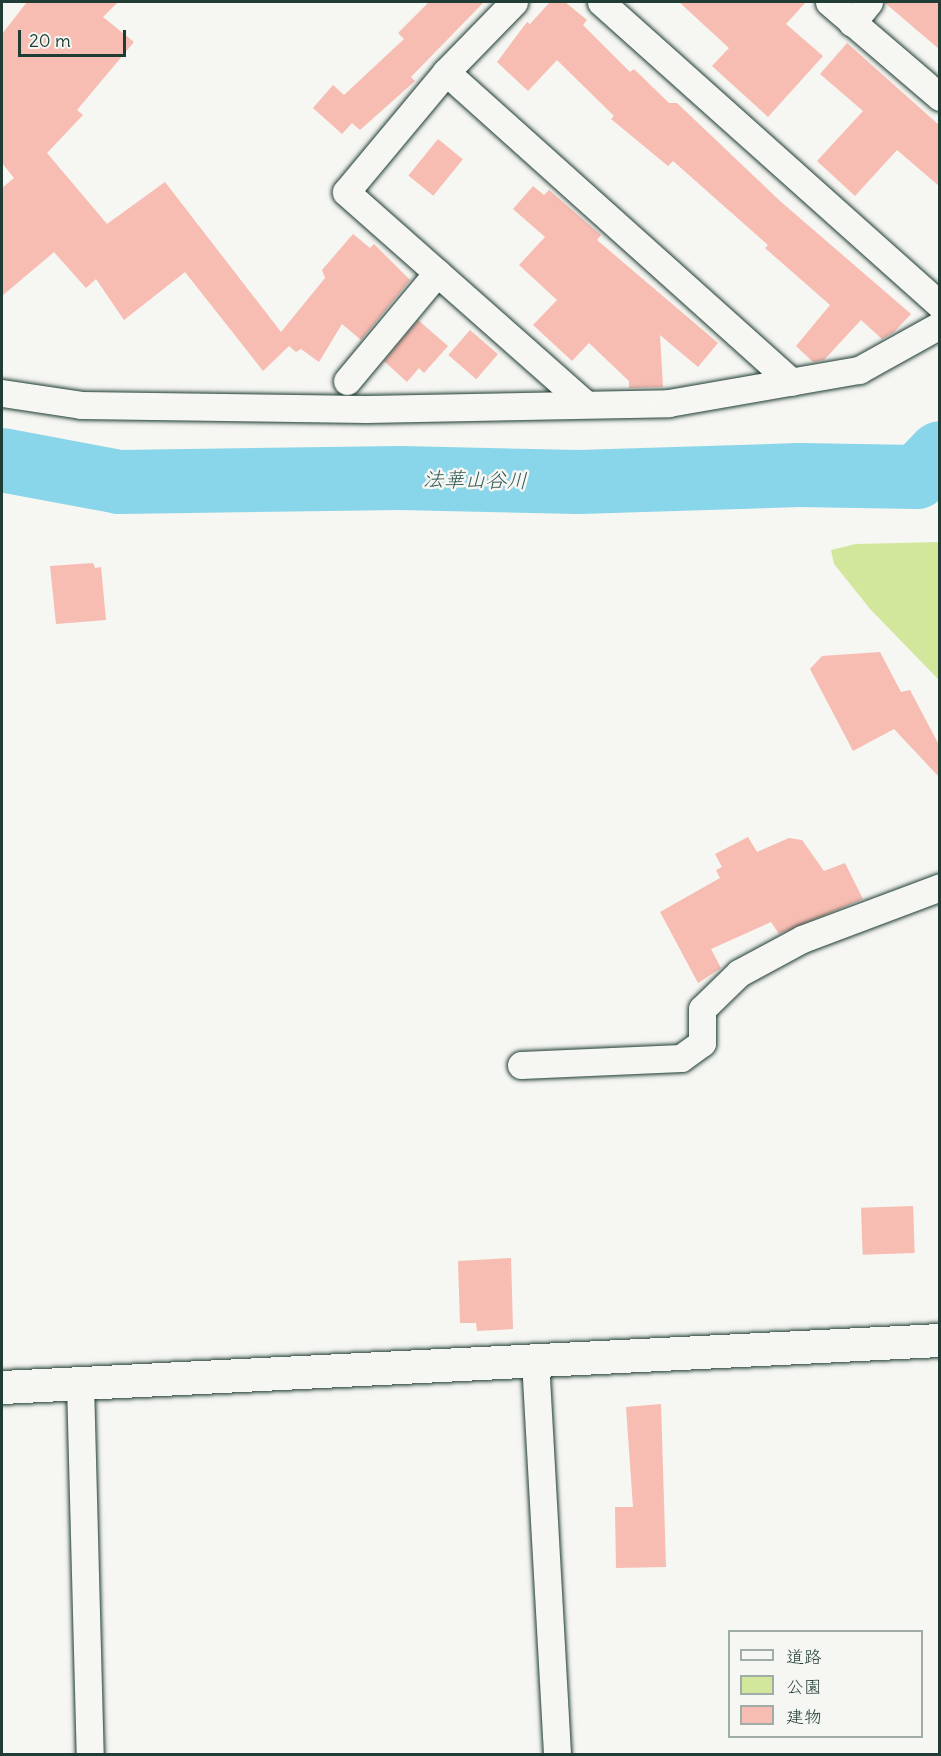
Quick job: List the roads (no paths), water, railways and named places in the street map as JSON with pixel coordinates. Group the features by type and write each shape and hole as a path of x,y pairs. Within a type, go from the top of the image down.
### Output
{"street":[{"path":"514,2 446,72 346,192 583,402"},
{"path":"601,2 939,305"},
{"path":"829,2 939,97"},
{"path":"852,23 870,2"},
{"path":"446,72 791,382"},
{"path":"347,381 437,273"},
{"path":"2,393 81,405 366,409 583,402 669,403 859,370 939,325"},
{"path":"521,1065 681,1058 702,1043 702,1009 739,973 802,939 939,887"},
{"path":"2,1387 939,1340"},
{"path":"535,1360 557,1755"},
{"path":"80,1383 90,1755"}],"waterway":[{"name":"法華山谷川","path":"2,460 119,482 400,478 579,482 799,475 917,477 940,453"},
{"path":"917,477 940,477"}]}
